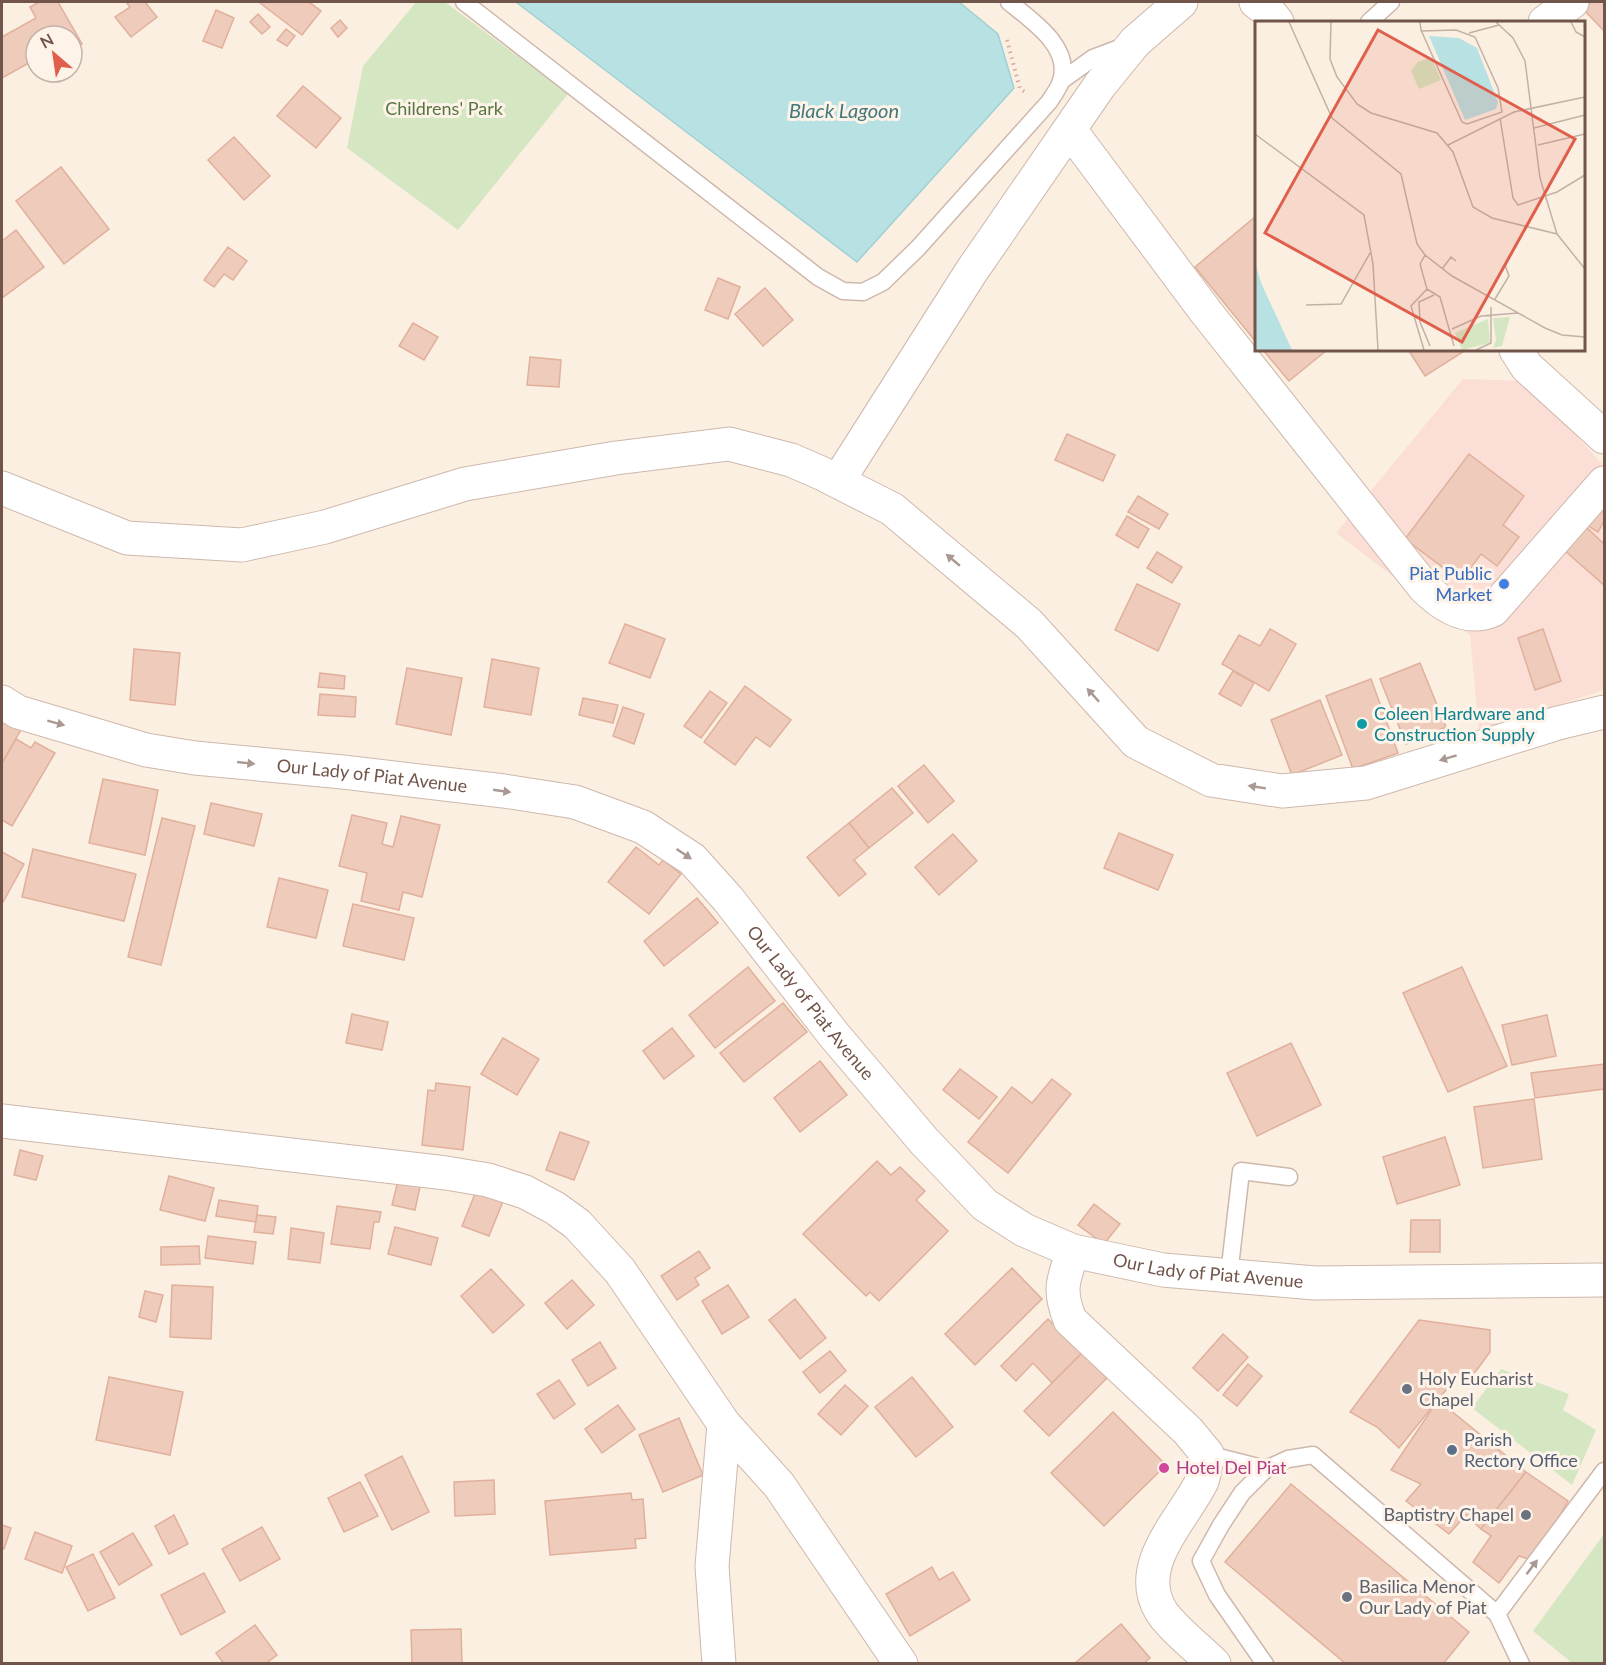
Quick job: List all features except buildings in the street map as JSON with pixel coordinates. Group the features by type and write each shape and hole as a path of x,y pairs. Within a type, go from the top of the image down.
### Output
{"street":[{"path":"838,481 971,272 1100,85 1135,42 1181,2"},
{"path":"1256,2 1276,21"},
{"path":"1546,21 1572,2"},
{"path":"1070,130 1206,312 1404,562 1424,586 1449,608 1481,615 1493,610 1605,483"},
{"path":"1517,351 1527,367 1605,436"},
{"path":"2,488 127,538 242,545 325,527 465,484 616,458 729,444 791,460 892,509 1029,624 1136,742 1211,780 1282,791 1366,783 1558,723 1605,712"},
{"name":"Our Lady of Piat Avenue","path":"2,702 18,712 146,750 195,758 504,791 575,802 643,827 692,859 728,899 834,1035 924,1142 985,1205 1024,1230 1074,1251 1163,1270 1315,1283 1605,1280"},
{"path":"2,1121 446,1173 488,1180 525,1192 555,1208 577,1224 620,1271 724,1424 779,1485 901,1664"},
{"path":"1074,1251 1063,1282 1062,1300 1070,1320 1188,1431 1207,1454 1203,1479 1157,1557 1152,1575 1153,1596 1162,1613 1214,1664"},
{"path":"719,1664 712,1566 724,1424"}],"lane":[{"path":"464,2 818,277 843,291 863,292 883,282 918,248 1049,102 1061,81 1063,62 1056,46 1039,27 1009,2"},
{"path":"1370,21 1391,2"},
{"path":"1061,81 1093,58 1135,42"},
{"path":"1229,1275 1241,1172 1289,1177"},
{"path":"1207,1454 1266,1469"},
{"path":"1265,1664 1217,1595 1201,1561 1242,1493 1266,1469 1288,1459 1313,1455 1497,1614 1521,1664"},
{"path":"1497,1614 1605,1471"}],"path":[{"path":"1007,40 1020,89 1049,102"}],"shaded area":[{"name":"Piat Public Market","path":"1463,379 1526,381 1604,466 1604,690 1479,731 1470,635 1336,533"}],"green space":[{"name":"Childrens' Park","path":"416,2 445,2 568,94 458,230 347,148 363,66"},
{"path":"1501,1369 1569,1394 1563,1410 1596,1430 1572,1485 1472,1408"},
{"path":"1604,1534 1604,1663 1572,1663 1533,1631"}],"water":[{"name":"Black Lagoon","path":"516,2 959,2 998,34 1014,88 857,262"}],"place":[{"name":"Piat Public Market","path":"1504,584"},
{"name":"Coleen Hardware and Construction Supply","path":"1362,724"},
{"name":"Holy Eucharist Chapel","path":"1407,1389"},
{"name":"Parish Rectory Office","path":"1452,1450"},
{"name":"Hotel Del Piat","path":"1164,1468"},
{"name":"Baptistry Chapel","path":"1526,1515"},
{"name":"Basilica Menor Our Lady of Piat","path":"1347,1597"}]}
